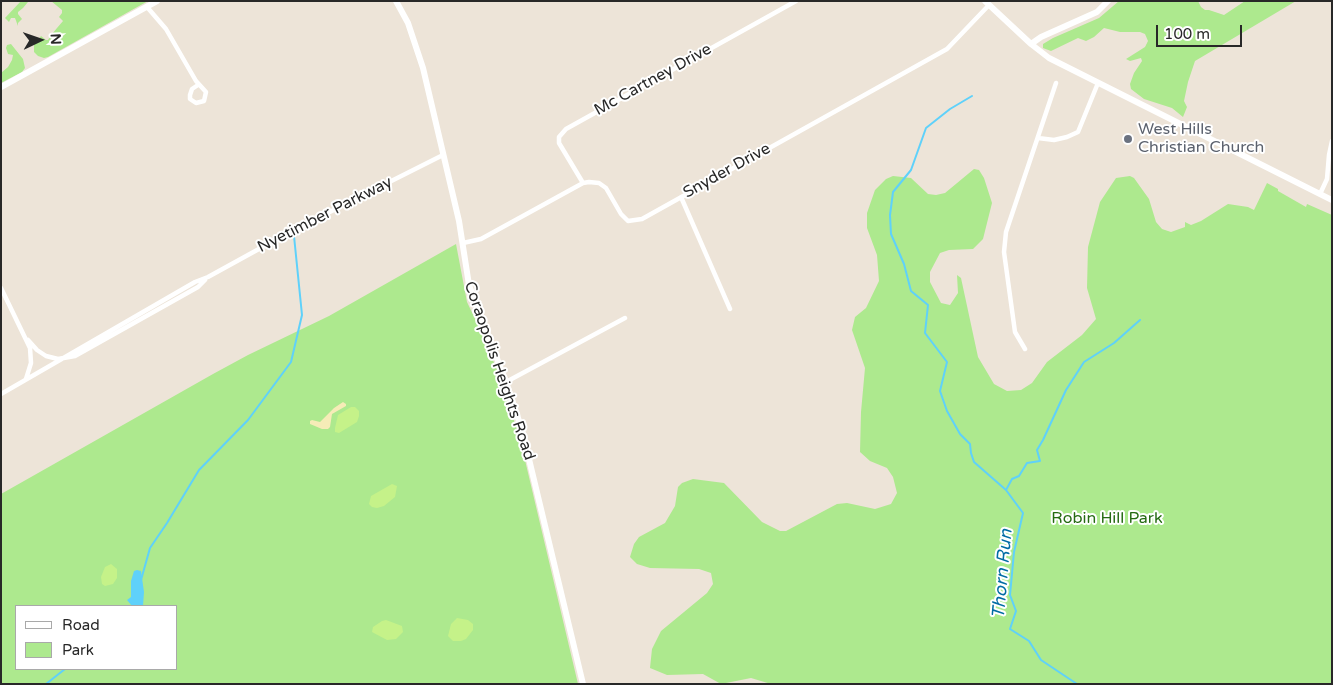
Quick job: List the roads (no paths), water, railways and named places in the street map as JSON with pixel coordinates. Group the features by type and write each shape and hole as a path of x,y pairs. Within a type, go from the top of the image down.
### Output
{"street":[{"path":"1,87 157,1"},
{"name":"Coraopolis Heights Road","path":"396,1 408,23 423,68 463,243 469,285 522,430 583,684"},
{"name":"Mc Cartney Drive","path":"583,183 559,143 559,137 566,129 796,1"},
{"path":"1031,44 1041,37 1097,12 1108,1"},
{"path":"987,3 1049,58 1332,200"},
{"name":"Snyder Drive","path":"583,183 595,182 603,185 621,214 628,221 642,219 948,49 987,3"},
{"path":"147,7 166,28 198,85"},
{"path":"1025,350 1014,332 1004,252 1006,232 1056,83"},
{"path":"1038,138 1054,140 1078,132 1098,83"},
{"path":"1320,194 1327,179 1328,155 1332,141"},
{"name":"Nyetimber Parkway","path":"1,394 66,358 87,350 198,287 208,277 288,233 443,155"},
{"path":"463,243 489,236 583,183"},
{"path":"681,196 730,309"},
{"path":"1,288 28,340 37,350 46,356 58,359 66,358"},
{"path":"506,382 624,318"},
{"path":"26,379 31,364 28,340"}],"water":[{"path":"134,571 141,571 144,592 143,605 131,605 127,600 131,597 131,581"}],"waterway":[{"name":"Thorn Run","path":"972,96 950,109 926,128 911,170 893,192 890,215 891,234 904,264 911,291 928,305 925,333 947,362 940,391 947,411 960,434 970,444 974,462 1006,490 1023,513 1014,552 1010,595 1016,611 1010,629 1029,641 1041,660 1077,684"},
{"path":"141,580 150,548 199,470 248,420 291,362 302,315 294,236"},
{"path":"1006,490 1012,479 1019,476 1027,463 1040,461 1037,450 1066,390 1084,362 1114,343 1140,320"},
{"path":"46,684 64,670"}],"place":[{"name":"West Hills Christian Church","path":"1128,139"}],"park label":[{"name":"Robin Hill Park","path":"1107,519"}]}
